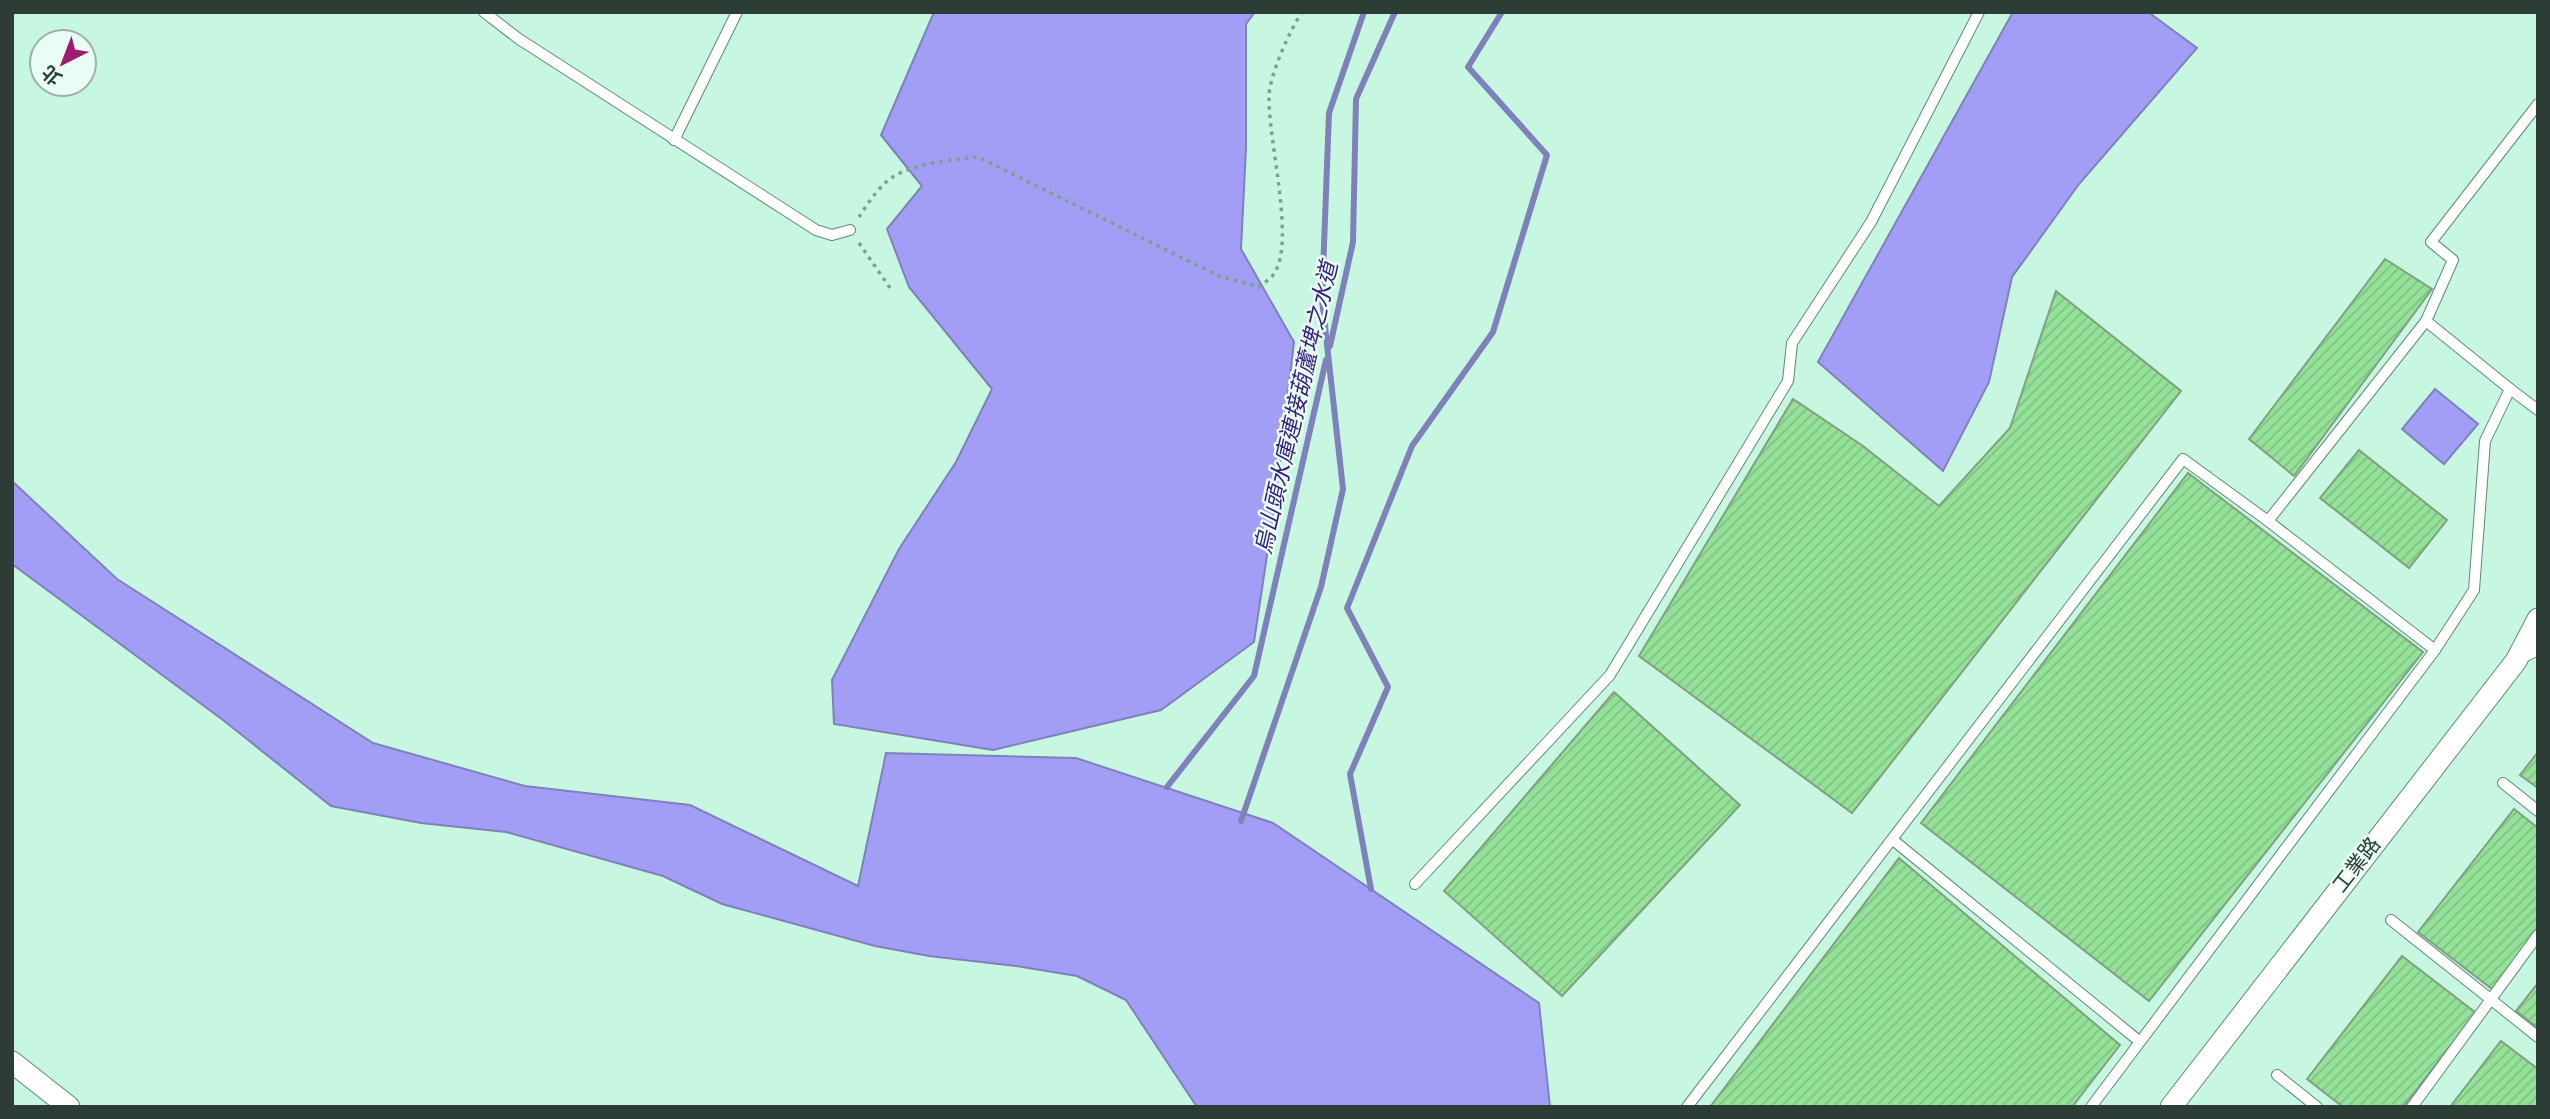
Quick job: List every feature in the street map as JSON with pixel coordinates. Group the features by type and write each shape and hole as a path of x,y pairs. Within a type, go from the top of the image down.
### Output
{"street":[{"name":"工業路","path":"2171,1107 2516,661 2538,619"},
{"path":"12,1062 69,1107"}],"lane":[{"path":"484,12 519,39 816,230 832,235 850,230"},
{"path":"674,140 737,12"},
{"path":"1415,884 1610,675 1788,382 1792,343 1871,222 1979,12"},
{"path":"2268,521 2426,321 2454,260 2431,242 2538,104"},
{"path":"2426,321 2538,410"},
{"path":"2091,1107 2435,650 2474,590 2485,441 2510,389"},
{"path":"1687,1107 2183,459 2435,650"},
{"path":"2516,661 2538,650"},
{"path":"2503,783 2538,811"},
{"path":"1893,840 2139,1041"},
{"path":"2390,920 2538,1037"},
{"path":"2412,1107 2538,935"},
{"path":"2277,1075 2317,1107"}],"path":[{"path":"890,288 850,230 871,199 894,175 934,162 978,157 1219,276 1259,287 1275,272 1284,237 1272,144 1269,94 1281,54 1302,12"}],"shaded area":[{"path":"934,12 1255,12 1246,24 1246,148 1241,249 1294,342 1275,502 1254,642 1161,710 993,750 834,724 832,680 899,549 956,462 992,389 909,287 887,229 922,186 881,135"},
{"path":"2013,12 2148,12 2197,48 2079,184 2012,277 1989,382 1943,471 1818,362"},
{"path":"2435,389 2478,424 2444,464 2402,429"},
{"path":"12,481 117,579 373,743 525,786 690,805 858,886 886,753 1076,758 1273,823 1539,1003 1550,1107 1197,1107 1126,1000 1077,976 875,946 722,904 663,876 506,832 421,823 331,806 223,720 12,564"}],"building":[{"path":"2385,259 2432,289 2294,476 2249,439"},
{"path":"2056,291 2181,391 1852,813 1639,656 1793,399 1863,446 1939,506 2010,428"},
{"path":"2359,450 2447,520 2409,568 2320,498"},
{"path":"2188,473 2423,652 2149,1001 1921,823"},
{"path":"1614,692 1740,805 1562,996 1444,891"},
{"path":"2538,752 2538,788 2520,775"},
{"path":"2514,809 2538,828 2538,930 2492,989 2418,932"},
{"path":"1899,858 2120,1045 2072,1107 1710,1107"},
{"path":"2402,956 2476,1013 2403,1107 2343,1107 2307,1079"},
{"path":"2538,983 2538,1028 2516,1011"},
{"path":"2501,1041 2538,1069 2538,1107 2450,1107"}],"waterway":[{"path":"1241,821 1321,587 1343,489 1322,299 1329,113 1364,12"},
{"name":"烏山頭水庫連接葫蘆埤之水道","path":"1330,346 1353,242 1356,99 1395,12"},
{"name":"烏山頭水庫連接葫蘆埤之水道","path":"1371,889 1350,774 1388,687 1347,608 1412,446 1493,332 1547,155 1468,67 1502,12"},
{"name":"烏山頭水庫連接葫蘆埤之水道","path":"1167,787 1254,676 1326,360"}]}
